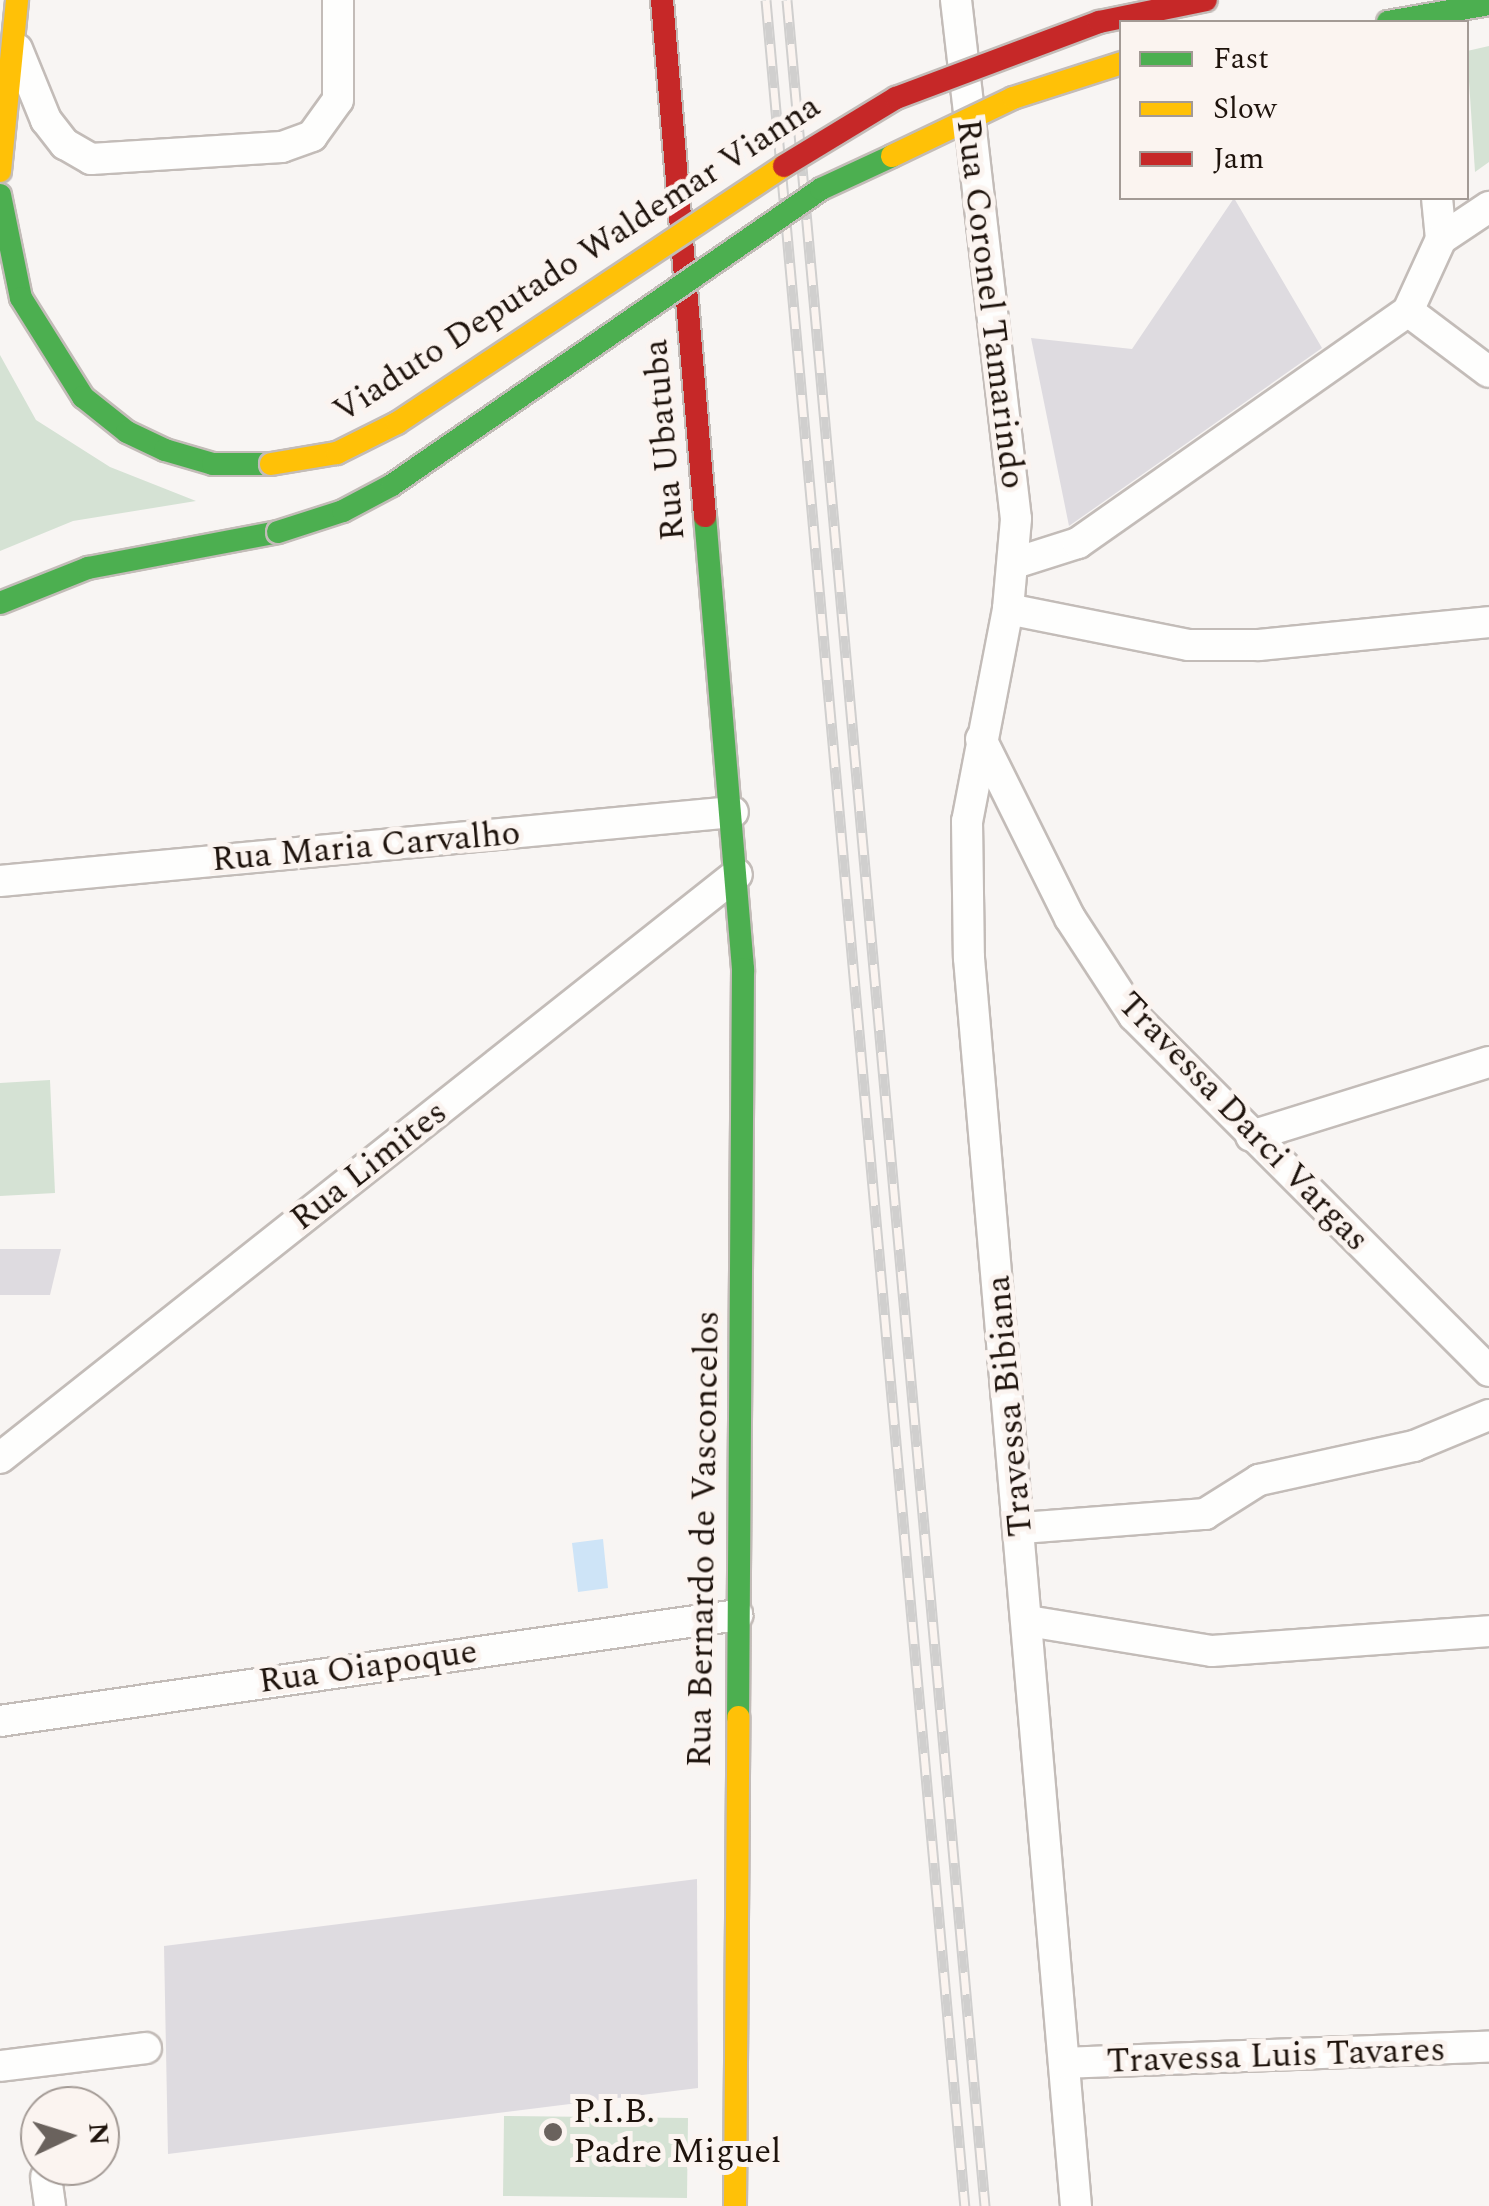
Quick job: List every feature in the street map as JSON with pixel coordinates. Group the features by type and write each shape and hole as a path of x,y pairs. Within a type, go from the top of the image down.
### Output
{"main road":[{"path":"0,171 17,0"},
{"name":"Rua Ubatuba","path":"662,0 737,874"},
{"name":"Viaduto Deputado Waldemar Vianna","path":"0,196 21,298 83,397 127,432 165,450 213,464 271,464 337,453 398,423 687,225 896,98 1099,22 1206,0"},
{"path":"1399,20 1489,4"},
{"path":"0,602 88,568 278,532 343,511 392,484 821,190 1013,98 1119,64"},
{"name":"Rua Bernardo de Vasconcelos","path":"736,2206 737,1614 745,1108 737,874"}],"street":[{"path":"13,39 46,120 65,144 91,159 282,147 312,136 338,100 338,0"},
{"name":"Rua Coronel Tamarindo","path":"956,0 996,386 1013,478 1015,564 1008,608"},
{"path":"1438,200 1442,239"},
{"path":"1015,564 1078,543 1408,311 1442,239 1489,206"},
{"path":"1408,311 1489,372"},
{"path":"1008,608 1188,645 1259,646 1489,622"},
{"name":"Travessa Bibiana","path":"1008,608 967,821 969,958 1022,1528 1076,2206"},
{"name":"Travessa Darci Vargas","path":"982,738 1095,963 1134,1016 1489,1371"},
{"name":"Rua Maria Carvalho","path":"0,881 733,812"},
{"name":"Rua Limites","path":"0,1458 737,874"},
{"path":"1252,1136 1489,1062"},
{"path":"1022,1528 1205,1514 1258,1480 1414,1446 1489,1415"},
{"name":"Rua Oiapoque","path":"0,1721 737,1614"},
{"path":"1028,1620 1212,1652 1489,1632"},
{"path":"0,2066 146,2048"},
{"name":"Travessa Luis Tavares","path":"1064,2062 1489,2048"}],"green space":[{"path":"1489,46 1489,162 1475,172 1469,81 1469,51"},
{"path":"0,355 36,420 110,467 196,501 73,521 0,551"},
{"path":"50,1080 55,1193 0,1196 0,1083"},
{"path":"504,2116 688,2118 687,2198 503,2196"}],"water":[{"path":"603,1539 608,1588 578,1592 572,1543"}],"building":[{"path":"1233,200 1322,348 1069,526 1031,338 1132,349"},
{"path":"0,1249 61,1249 50,1295 0,1295"},
{"path":"697,1879 698,2088 168,2154 164,1946"}],"railway":[{"path":"766,0 965,2206"},
{"path":"787,0 985,2206"}],"traffic: fast":[{"path":"1399,20 1489,4"},
{"path":"278,532 343,511 392,485 821,189 892,156"},
{"path":"0,195 21,298 83,397 127,432 165,450 213,464 271,464"},
{"path":"705,516 743,969 738,1717"},
{"path":"0,603 88,568 278,532"}],"traffic: slow":[{"path":"0,171 17,0"},
{"path":"892,156 1013,98 1119,64"},
{"path":"271,464 337,453 397,423 784,166"},
{"path":"735,2206 738,1717"}],"traffic: jam":[{"path":"662,0 705,516"},
{"path":"784,166 896,98 1099,22 1206,0"}],"place":[{"name":"P.I.B. Padre Miguel","path":"553,2132"}]}
